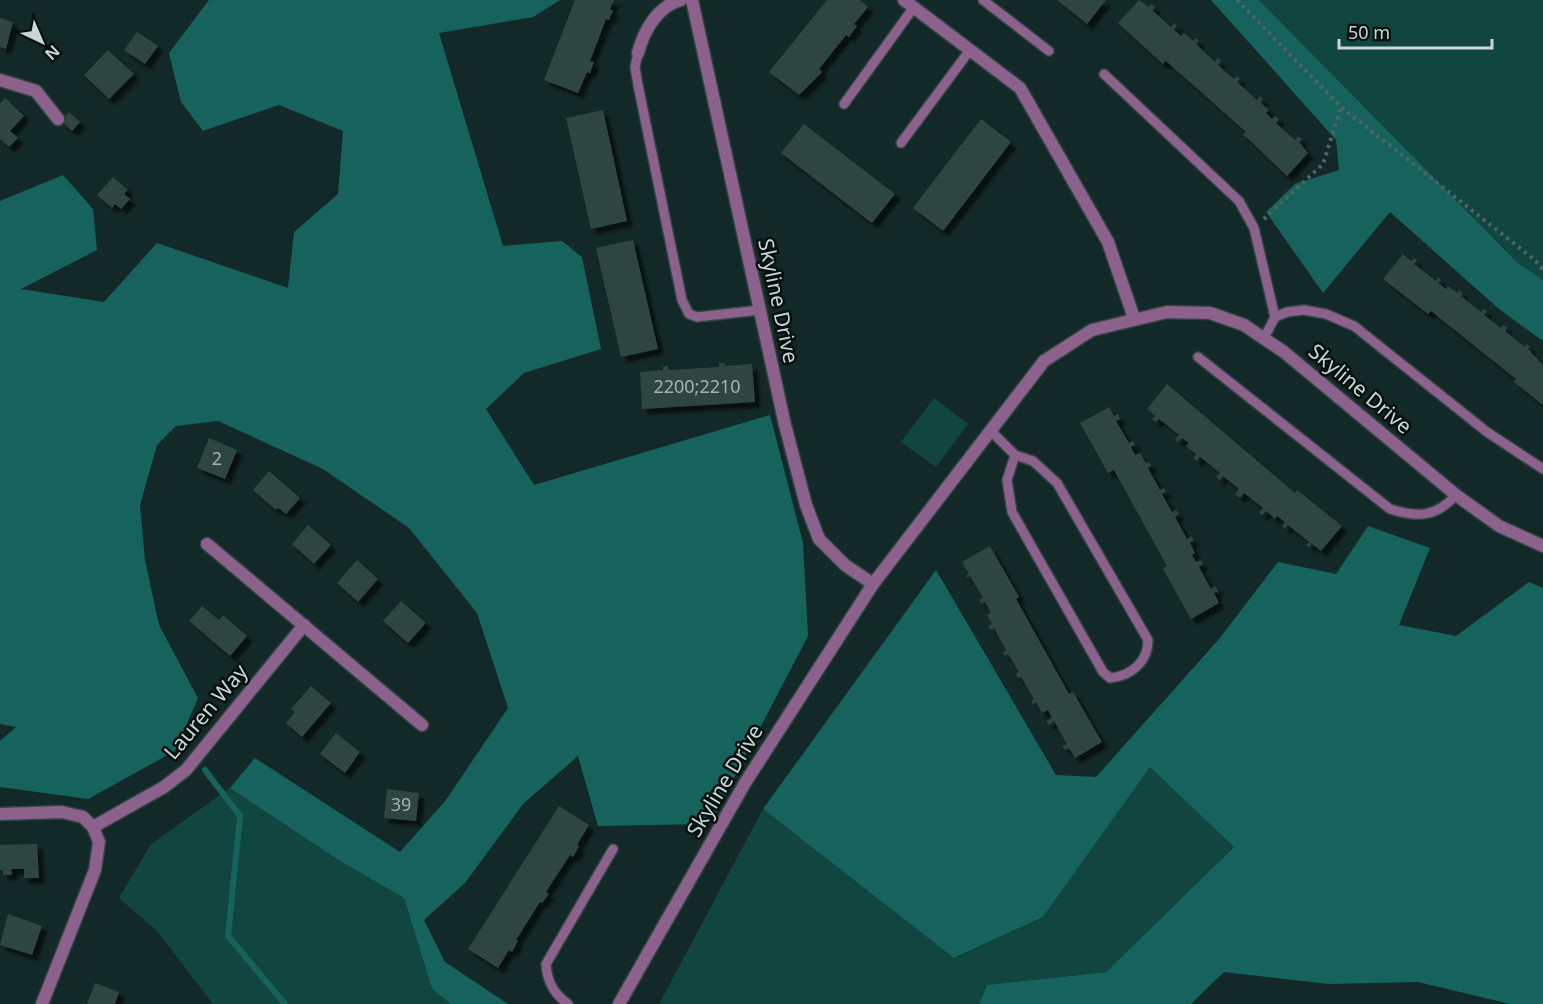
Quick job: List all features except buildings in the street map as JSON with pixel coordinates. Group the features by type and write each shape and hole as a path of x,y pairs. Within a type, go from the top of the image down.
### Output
{"street":[{"path":"638,52 646,31 659,12 681,0"},
{"name":"Skyline Drive","path":"692,0 784,425 806,505 819,538 845,565 873,584"},
{"path":"909,4 1020,88 1108,242 1134,318"},
{"path":"0,80 36,91 58,119"},
{"name":"Skyline Drive","path":"619,1004 745,783 873,584 1044,361 1092,330 1134,318 1167,312 1210,313 1244,326 1284,352 1456,495 1499,526 1543,546"},
{"path":"207,544 422,725"},
{"name":"Lauren Way","path":"93,827 164,787 186,770 304,625"},
{"path":"0,814 62,812 83,817 93,827 99,842 95,870 42,1004"}],"lane":[{"path":"983,0 1049,51"},
{"path":"844,104 909,4"},
{"path":"901,143 970,50"},
{"path":"638,52 635,67 638,85 682,300 689,314 697,317 759,310"},
{"path":"1104,74 1239,201 1254,228 1275,317"},
{"path":"1264,338 1275,317 1287,312 1304,310 1326,314 1354,326 1487,432 1543,469"},
{"path":"1198,357 1390,509 1415,514 1439,511 1456,495"},
{"path":"991,431 1015,454 1033,461 1046,470 1057,483 1148,640 1148,652 1143,660 1121,677 1110,678 1103,672 1012,512 1007,480 1015,454"},
{"path":"568,1004 553,989 547,975 546,964 613,849"}],"path":[{"path":"1237,0 1341,107 1535,260 1543,270"},
{"path":"1254,228 1323,164 1341,107"}],"green space":[{"path":"1259,0 1543,0 1543,280 1517,262"},
{"path":"934,398 968,424 936,467 901,442"},
{"path":"1150,766 1234,847 1106,972 987,985 979,1004 659,1004 763,809 955,958 1043,917"},
{"path":"230,788 404,898 432,989 451,1004 213,1004 157,931 119,898 151,844"}],"shaded area":[{"path":"209,0 560,0 533,17 439,33 503,246 562,241 582,257 601,349 524,373 486,409 534,485 770,415 803,543 808,636 710,824 598,826 578,756 523,804 465,883 424,920 445,962 508,1004 451,1004 432,989 404,898 334,857 230,788 255,758 400,852 446,800 508,708 477,613 409,528 323,469 218,421 176,426 157,445 140,505 145,560 159,625 198,698 175,751 88,799 0,787 0,741 16,727 0,724 0,201 63,175 93,209 97,250 21,289 104,302 157,243 288,288 294,232 338,194 343,131 279,105 203,131 181,102 169,53"},
{"path":"1211,0 1259,0 1517,262 1543,280 1543,341 1499,309 1390,212 1323,293 1266,212 1295,184 1339,170 1336,140"},
{"path":"1368,526 1430,548 1399,625 1456,636 1529,582 1543,588 1543,1004 1510,1004 1418,982 1328,984 1224,972 1191,1004 979,1004 987,985 1106,972 1234,847 1150,767 1043,917 954,958 763,809 936,570 1056,775 1096,777 1219,639 1278,562 1336,574"}],"waterway":[{"path":"0,567 90,638 174,739"},
{"path":"205,770 240,816 228,936 285,1004"}]}
